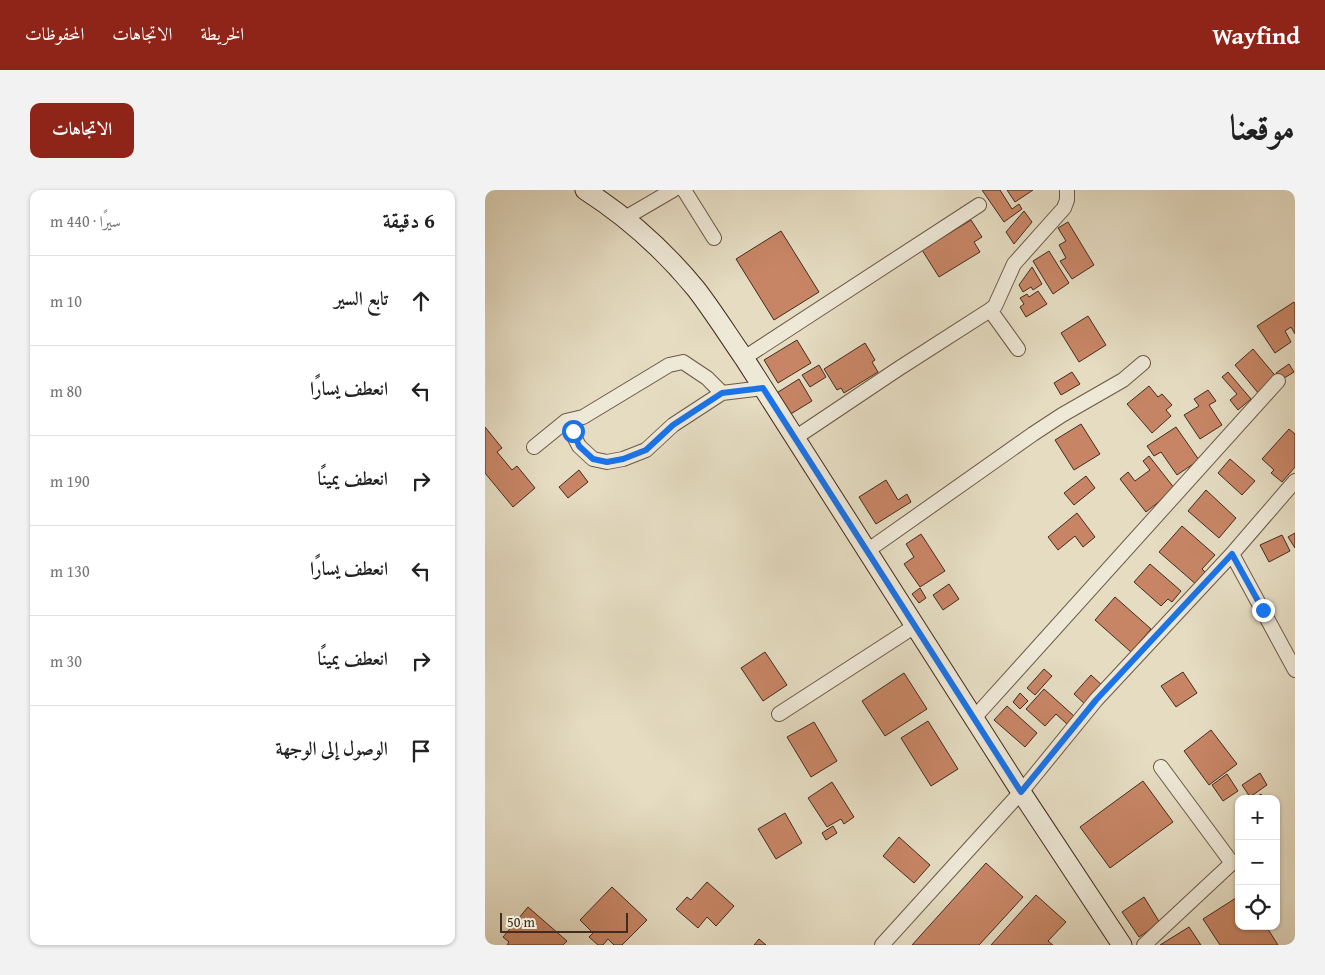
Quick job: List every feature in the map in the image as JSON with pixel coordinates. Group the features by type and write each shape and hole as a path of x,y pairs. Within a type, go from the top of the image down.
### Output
{"main road":[{"path":"585,190 625,218 645,235 680,271 712,311 744,358 1021,792 1122,945"}],"street":[{"path":"625,218 673,190"},
{"path":"684,190 714,238"},
{"path":"795,438 898,368 995,306 1013,264 1064,208 1067,200 1067,190"},
{"path":"744,358 979,205"},
{"path":"990,310 1018,349"},
{"path":"534,447 566,421 583,417 669,365 683,362 707,378 722,393"},
{"path":"867,551 1033,434 1123,380 1143,363"},
{"path":"974,718 1278,381"},
{"path":"566,421 579,446 593,459 607,462 623,459 646,450 673,425 722,393 763,388"},
{"path":"882,945 1021,792 1096,700 1232,554 1295,481"},
{"path":"1232,554 1295,670"},
{"path":"779,714 915,626"},
{"path":"1144,945 1232,863 1161,767"}],"building":[{"path":"982,190 1000,190 1012,209 1019,204 1022,209 1004,222"},
{"path":"1007,190 1033,190 1015,202"},
{"path":"1024,211 1032,222 1014,244 1006,232"},
{"path":"971,220 982,237 974,242 980,252 939,277 922,250"},
{"path":"1068,222 1094,265 1072,279 1060,261 1066,258 1059,245 1066,241 1058,228"},
{"path":"781,231 819,292 774,320 736,259"},
{"path":"1049,251 1069,283 1053,294 1033,261"},
{"path":"1032,267 1042,284 1033,290 1031,287 1023,292 1019,285"},
{"path":"1038,291 1047,304 1026,317 1020,307 1024,304 1020,298 1027,294 1029,297"},
{"path":"1294,302 1295,334 1291,327 1285,331 1291,342 1275,353 1257,326"},
{"path":"1088,316 1106,345 1079,362 1061,333"},
{"path":"797,340 811,363 778,383 764,360"},
{"path":"865,343 875,360 872,362 878,372 844,393 841,388 837,390 824,369"},
{"path":"1253,349 1278,379 1259,394 1235,365"},
{"path":"1289,364 1294,372 1281,380 1276,373"},
{"path":"819,365 826,377 810,387 802,375"},
{"path":"1072,372 1080,384 1061,395 1054,383"},
{"path":"1228,372 1251,399 1238,410 1230,400 1237,394 1222,377"},
{"path":"799,379 812,401 789,415 775,394"},
{"path":"1149,386 1158,397 1162,394 1172,405 1166,410 1171,416 1152,433 1127,404"},
{"path":"1208,390 1216,401 1209,405 1222,425 1200,439 1184,415 1199,406 1194,399"},
{"path":"1081,424 1100,454 1074,470 1055,440"},
{"path":"485,427 502,448 497,452 512,470 517,466 535,488 513,507 485,473"},
{"path":"1176,427 1199,460 1177,475 1161,452 1154,456 1147,446"},
{"path":"1289,429 1295,434 1295,467 1282,482 1271,473 1274,470 1262,459"},
{"path":"1149,456 1175,489 1146,512 1120,479 1128,472 1135,481 1150,470 1143,461"},
{"path":"1230,459 1255,481 1242,495 1218,473"},
{"path":"579,470 588,482 568,498 559,487"},
{"path":"1086,476 1095,488 1074,505 1064,493"},
{"path":"886,480 898,500 907,494 911,502 876,524 859,497"},
{"path":"1206,490 1236,518 1219,538 1188,511"},
{"path":"1077,513 1095,537 1083,547 1075,536 1058,550 1048,537"},
{"path":"1182,526 1215,555 1202,569 1208,575 1198,586 1159,552"},
{"path":"1295,533 1295,548 1288,537"},
{"path":"921,534 945,571 920,587 904,564 914,557 906,544"},
{"path":"1282,535 1290,551 1269,562 1260,545"},
{"path":"1150,564 1181,591 1172,602 1168,599 1161,606 1134,582"},
{"path":"949,584 959,599 943,610 933,595"},
{"path":"920,588 926,598 919,603 912,594"},
{"path":"1115,597 1151,629 1131,652 1095,620"},
{"path":"765,652 787,685 763,701 741,668"},
{"path":"1044,669 1052,676 1035,695 1027,688"},
{"path":"1183,672 1197,693 1176,707 1161,686"},
{"path":"904,673 927,709 885,736 862,701"},
{"path":"1091,675 1104,687 1087,706 1074,694"},
{"path":"1044,689 1074,716 1067,724 1056,714 1045,726 1026,709"},
{"path":"1020,693 1028,701 1020,709 1013,702"},
{"path":"1007,706 1037,733 1025,747 994,720"},
{"path":"928,721 958,769 931,786 901,738"},
{"path":"814,722 837,761 811,777 787,737"},
{"path":"1211,730 1237,764 1209,785 1184,751"},
{"path":"1260,773 1267,785 1253,795 1249,795 1242,785"},
{"path":"1227,774 1238,791 1223,801 1212,785"},
{"path":"1143,781 1173,822 1110,868 1080,827"},
{"path":"832,782 854,817 844,824 841,819 827,827 808,798"},
{"path":"785,813 802,843 776,859 758,829"},
{"path":"833,826 837,833 826,840 822,833"},
{"path":"899,837 930,865 914,883 883,856"},
{"path":"986,863 1023,897 979,945 912,945"},
{"path":"707,882 734,906 716,926 707,917 698,928 676,909 687,897 691,900"},
{"path":"612,887 647,920 622,945 614,945 608,939 603,945 598,945 589,937 593,933 580,920"},
{"path":"1036,895 1066,922 1048,941 1053,945 991,945"},
{"path":"1144,897 1160,923 1139,937 1122,912"},
{"path":"1235,899 1235,930 1269,930 1278,945 1220,945 1203,919"},
{"path":"528,907 567,941 563,945 507,945 509,942 503,937"},
{"path":"1189,927 1201,945 1160,945"},
{"path":"759,939 766,945 754,945"}],"route":[{"path":"573,431 579,446 593,459 607,462 623,459 646,450 673,425 722,393 763,388 1021,792 1096,700 1232,554 1263,610"}]}
